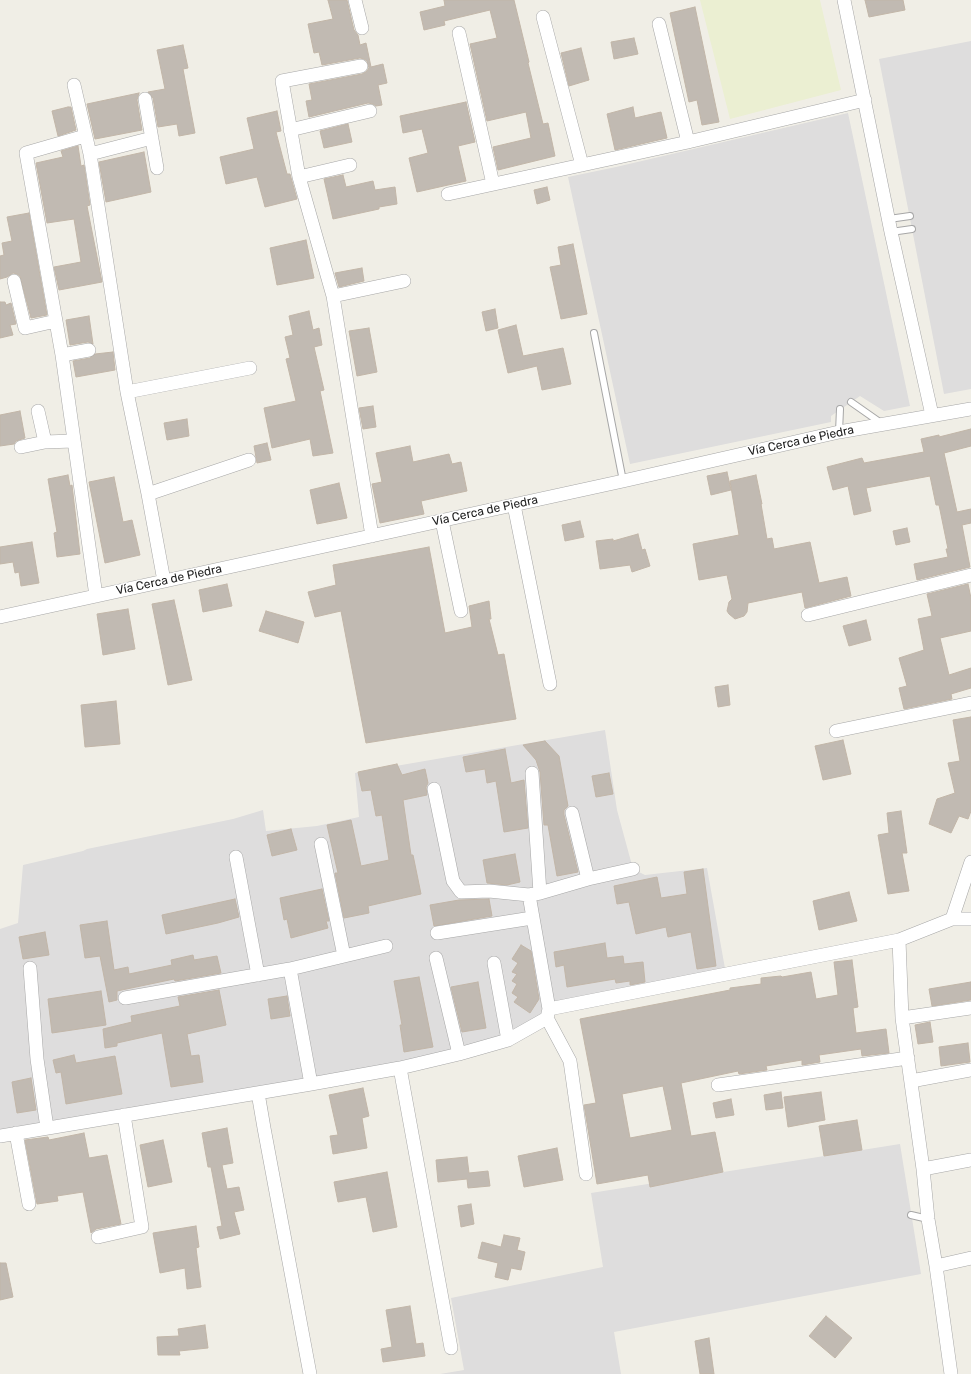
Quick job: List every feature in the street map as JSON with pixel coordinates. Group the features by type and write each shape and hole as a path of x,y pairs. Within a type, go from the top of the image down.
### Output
{"street":[{"path":"355,0 362,28"},
{"path":"844,0 889,219 932,416"},
{"path":"543,17 582,165"},
{"path":"659,24 688,142"},
{"path":"459,33 493,184"},
{"path":"361,66 282,81 299,177 333,296 372,536"},
{"path":"74,86 84,136 90,154 127,392 164,581"},
{"path":"145,99 157,168"},
{"path":"448,194 688,142 865,100"},
{"path":"290,130 370,111"},
{"path":"84,136 26,153 62,355 96,596"},
{"path":"90,154 152,138"},
{"path":"299,177 350,165"},
{"path":"14,281 25,328 56,321"},
{"path":"333,296 404,281"},
{"path":"62,355 89,350"},
{"path":"127,392 250,368"},
{"name":"Vía Cerca de Piedra","path":"0,617 442,521 839,432 971,408"},
{"path":"38,412 45,442"},
{"path":"21,447 45,442 74,441"},
{"path":"148,494 249,460"},
{"path":"514,505 550,684"},
{"path":"442,521 461,611"},
{"path":"808,615 971,575"},
{"path":"836,731 971,703"},
{"path":"532,773 535,894 532,918 548,1014 570,1061 586,1174"},
{"path":"434,789 453,881 461,892 489,891 535,894 588,879 633,869"},
{"path":"572,813 588,879"},
{"path":"321,844 344,956"},
{"path":"236,857 258,975"},
{"path":"952,919 971,862"},
{"path":"437,933 532,918"},
{"path":"0,1136 400,1068 459,1054 508,1040 548,1014 899,940 952,919 971,919"},
{"path":"899,940 902,1018 912,1082 928,1220 951,1374"},
{"path":"124,998 290,969 386,946"},
{"path":"436,958 459,1054"},
{"path":"494,963 508,1040"},
{"path":"30,968 37,1059 47,1128"},
{"path":"290,969 310,1084"},
{"path":"902,1018 971,1008"},
{"path":"718,1085 908,1058"},
{"path":"400,1068 451,1348"},
{"path":"912,1082 971,1070"},
{"path":"258,1093 310,1374"},
{"path":"98,1237 142,1227 124,1115"},
{"path":"16,1133 29,1204"},
{"path":"923,1169 971,1160"},
{"path":"936,1266 971,1258"}],"lane":[{"path":"889,219 910,216"},
{"path":"892,232 912,229"},
{"path":"594,332 623,481"},
{"path":"851,402 883,424"},
{"path":"839,432 840,409"},
{"path":"911,1216 928,1220"}],"shaded area":[{"path":"971,41 971,389 944,394 879,59"},
{"path":"848,113 910,406 884,411 860,396 831,416 831,422 630,464 568,177"},
{"path":"605,730 617,810 633,869 645,875 707,868 726,974 549,1009 547,1018 458,1052 0,1132 0,929 18,923 23,865 87,849 233,819 263,810 266,831 317,826 359,817 355,773"},
{"path":"900,1144 921,1274 614,1332 621,1374 440,1374 464,1370 451,1298 603,1267 591,1193"}],"green space":[{"path":"700,0 820,0 841,90 730,119"}],"building":[{"path":"328,0 347,0 354,30 358,35 360,45 366,43 371,67 383,64 387,83 378,85 382,105 376,106 368,103 309,117 306,101 312,100 309,84 362,74 369,68 367,61 360,58 322,65 319,52 314,53 308,24 333,19"},
{"path":"444,0 514,0 543,124 548,123 555,156 498,170 493,147 531,138 526,112 487,121 470,44 497,38 490,10 444,21 445,25 424,30 420,12 445,6"},
{"path":"865,0 903,0 905,10 869,17"},
{"path":"695,7 719,122 702,125 697,100 689,102 670,13"},
{"path":"634,38 638,54 614,59 611,42"},
{"path":"183,45 188,68 183,69 195,133 179,136 177,124 158,127 153,98 148,92 165,89 157,50"},
{"path":"581,48 589,80 569,86 561,53"},
{"path":"139,93 137,100 142,130 95,139 87,104"},
{"path":"466,102 475,142 458,146 466,181 417,192 409,158 428,153 422,129 403,133 400,116"},
{"path":"71,107 76,130 58,136 52,111"},
{"path":"633,107 635,118 661,112 667,138 615,150 607,114"},
{"path":"277,111 281,131 276,132 287,174 290,174 297,199 265,207 257,177 226,184 220,157 254,149 247,118"},
{"path":"348,124 352,142 324,148 320,131"},
{"path":"78,146 81,166 84,165 90,205 87,206 102,282 59,290 54,267 81,262 74,219 47,223 36,163 63,157 61,151"},
{"path":"144,152 151,192 106,202 99,162"},
{"path":"343,175 346,187 373,181 375,190 395,187 397,204 333,219 324,179"},
{"path":"547,187 550,200 537,204 534,190"},
{"path":"29,213 47,315 31,318 20,276 13,273 0,279 0,256 4,255 2,243 12,241 7,217"},
{"path":"306,240 314,278 277,285 270,248"},
{"path":"573,244 587,314 561,319 550,267 561,265 558,247"},
{"path":"362,268 364,281 339,287 335,273"},
{"path":"0,302 5,302 6,305 11,303 16,324 10,325 13,335 0,338"},
{"path":"495,309 498,328 486,331 482,312"},
{"path":"309,311 313,330 319,328 322,345 314,347 324,390 320,391 333,453 313,456 310,439 272,448 264,408 296,401 286,359 290,358 285,337 293,335 289,316"},
{"path":"89,316 93,344 88,342 70,345 66,320"},
{"path":"516,325 523,356 563,348 571,384 542,390 537,366 508,373 498,330"},
{"path":"369,328 377,372 357,376 349,331"},
{"path":"113,352 115,370 76,377 73,361 90,358 95,354"},
{"path":"373,406 376,427 363,429 359,408"},
{"path":"20,411 25,438 16,441 14,444 0,446 0,415"},
{"path":"187,419 189,436 167,440 164,423"},
{"path":"971,429 971,446 944,453 957,512 971,509 971,523 962,525 970,567 917,580 914,564 948,557 946,549 948,549 939,505 936,505 930,476 866,488 871,511 854,515 848,486 833,490 827,467 862,458 864,463 924,452 921,439 939,435 939,437"},
{"path":"267,443 271,460 257,463 254,446"},
{"path":"410,446 413,462 449,454 452,464 461,462 467,491 421,501 424,514 380,523 372,484 382,482 376,453"},
{"path":"727,472 731,490 711,495 707,476"},
{"path":"68,475 70,486 72,485 80,554 57,557 54,533 57,532 48,479"},
{"path":"756,475 767,539 772,538 774,549 810,542 819,583 847,577 851,596 805,608 802,592 748,603 747,612 744,616 735,619 727,611 729,602 732,599 727,575 699,580 693,544 739,535 730,481"},
{"path":"114,477 123,522 132,520 140,555 105,563 89,482"},
{"path":"339,483 347,518 317,524 310,490"},
{"path":"580,521 584,537 565,541 562,525"},
{"path":"907,528 910,542 896,545 893,531"},
{"path":"638,534 642,550 645,549 650,566 632,572 630,565 600,569 596,541 613,539 613,541"},
{"path":"32,542 39,583 21,586 19,572 15,573 13,562 0,564 0,547"},
{"path":"429,547 445,633 472,627 469,606 489,601 491,619 489,619 498,655 504,654 516,719 366,743 341,611 315,617 308,592 336,585 333,565"},
{"path":"227,584 232,606 203,612 199,590"},
{"path":"968,584 971,598 971,631 940,638 949,675 971,668 971,688 951,694 952,699 904,709 899,688 907,686 899,658 924,650 918,619 932,616 927,594"},
{"path":"174,600 192,680 168,685 152,604"},
{"path":"128,609 135,649 103,655 97,614"},
{"path":"266,611 304,622 298,643 259,631"},
{"path":"866,620 871,640 849,646 843,626"},
{"path":"728,685 730,705 718,707 715,687"},
{"path":"116,701 120,744 85,747 81,705"},
{"path":"971,717 971,811 968,819 959,816 951,833 929,824 937,799 955,793 948,763 960,761 953,720"},
{"path":"843,740 851,774 823,780 815,746"},
{"path":"545,741 559,756 568,806 564,810 564,815 578,872 557,876 548,825 544,825 540,772 536,760 523,745"},
{"path":"505,749 511,783 524,780 528,828 504,832 496,781 487,783 485,769 466,772 463,757"},
{"path":"397,764 402,775 425,769 428,783 426,787 427,795 403,800 411,855 413,855 421,894 368,906 369,913 344,918 335,873 338,873 327,825 351,820 361,866 389,860 382,815 376,816 371,790 362,791 358,772"},
{"path":"609,773 613,794 596,797 592,776"},
{"path":"901,811 907,853 902,853 909,891 888,894 878,835 889,833 887,813"},
{"path":"291,829 297,850 272,856 267,835"},
{"path":"515,854 520,882 507,885 487,883 483,860"},
{"path":"703,869 716,966 697,969 691,932 668,937 666,927 636,934 629,902 617,904 614,886 657,877 661,898 687,894 684,872"},
{"path":"322,889 329,921 326,921 328,928 291,938 287,919 284,920 280,898"},
{"path":"849,892 857,921 819,930 813,901"},
{"path":"235,899 239,917 166,934 162,915"},
{"path":"489,899 492,916 434,926 430,905 459,900"},
{"path":"107,921 114,970 128,967 129,974 172,965 171,960 193,955 194,960 217,956 221,973 175,981 174,979 117,991 117,1000 109,1002 100,956 85,958 80,925"},
{"path":"45,932 49,955 23,959 19,937"},
{"path":"605,943 607,958 623,956 624,964 643,962 645,982 630,985 630,981 616,983 615,979 567,987 564,965 556,967 554,952"},
{"path":"521,945 531,951 539,999 530,1013 514,1002 518,997 512,993 517,984 512,981 517,974 512,972 518,963 512,959"},
{"path":"852,960 858,1007 853,1008 856,1033 886,1029 889,1053 862,1056 861,1049 819,1055 820,1062 802,1065 802,1060 766,1066 767,1070 739,1074 738,1071 681,1083 691,1136 715,1132 723,1172 650,1187 648,1175 597,1184 584,1105 596,1103 580,1019 730,990 730,988 761,984 761,978 782,977 811,972 816,999 838,995 834,962","holes":["663,1086 672,1130 630,1138 622,1094"]},
{"path":"419,977 433,1047 404,1052 400,1025 402,1025 394,981"},
{"path":"478,982 486,1028 462,1032 451,987"},
{"path":"971,982 971,1000 932,1006 929,989"},
{"path":"219,990 226,1025 187,1034 191,1056 199,1055 203,1082 171,1087 162,1033 117,1043 117,1046 105,1048 103,1029 132,1022 131,1016 180,1006 178,997"},
{"path":"101,991 106,1025 52,1033 48,999"},
{"path":"287,996 290,1016 271,1019 268,999"},
{"path":"930,1022 933,1042 918,1044 915,1025"},
{"path":"968,1043 970,1062 941,1066 939,1047"},
{"path":"74,1055 76,1063 115,1056 122,1094 66,1104 61,1072 56,1073 53,1060"},
{"path":"31,1078 36,1110 17,1113 12,1082"},
{"path":"363,1088 369,1116 362,1118 367,1148 333,1154 330,1136 338,1135 329,1095"},
{"path":"781,1092 783,1108 766,1110 764,1095"},
{"path":"821,1092 825,1120 788,1127 784,1097"},
{"path":"731,1099 734,1115 716,1118 713,1103"},
{"path":"857,1120 862,1150 824,1156 819,1126"},
{"path":"227,1128 233,1163 222,1165 227,1189 239,1187 244,1210 234,1212 240,1234 220,1239 217,1227 222,1226 211,1167 208,1167 202,1133"},
{"path":"84,1133 89,1158 107,1155 121,1224 96,1229 91,1233 83,1192 57,1196 58,1201 37,1204 25,1140 48,1137 49,1140"},
{"path":"163,1140 172,1182 148,1187 140,1145"},
{"path":"557,1148 563,1180 524,1187 518,1156"},
{"path":"467,1157 469,1173 488,1171 490,1186 468,1188 467,1179 438,1182 436,1160"},
{"path":"387,1172 397,1227 373,1232 366,1197 338,1202 334,1182"},
{"path":"471,1204 474,1224 461,1227 458,1206"},
{"path":"196,1226 199,1247 196,1248 201,1287 187,1289 185,1268 160,1273 153,1233"},
{"path":"504,1235 520,1238 517,1250 525,1252 521,1270 511,1268 508,1280 495,1277 498,1263 478,1258 482,1242 501,1247"},
{"path":"0,1263 6,1263 13,1297 0,1300"},
{"path":"410,1306 416,1344 423,1343 425,1356 383,1362 381,1349 392,1347 386,1310"},
{"path":"826,1316 852,1338 835,1358 809,1336"},
{"path":"205,1325 208,1348 179,1351 180,1355 158,1355 157,1337 179,1336 178,1329"},
{"path":"709,1338 714,1374 700,1374 695,1341"}]}
